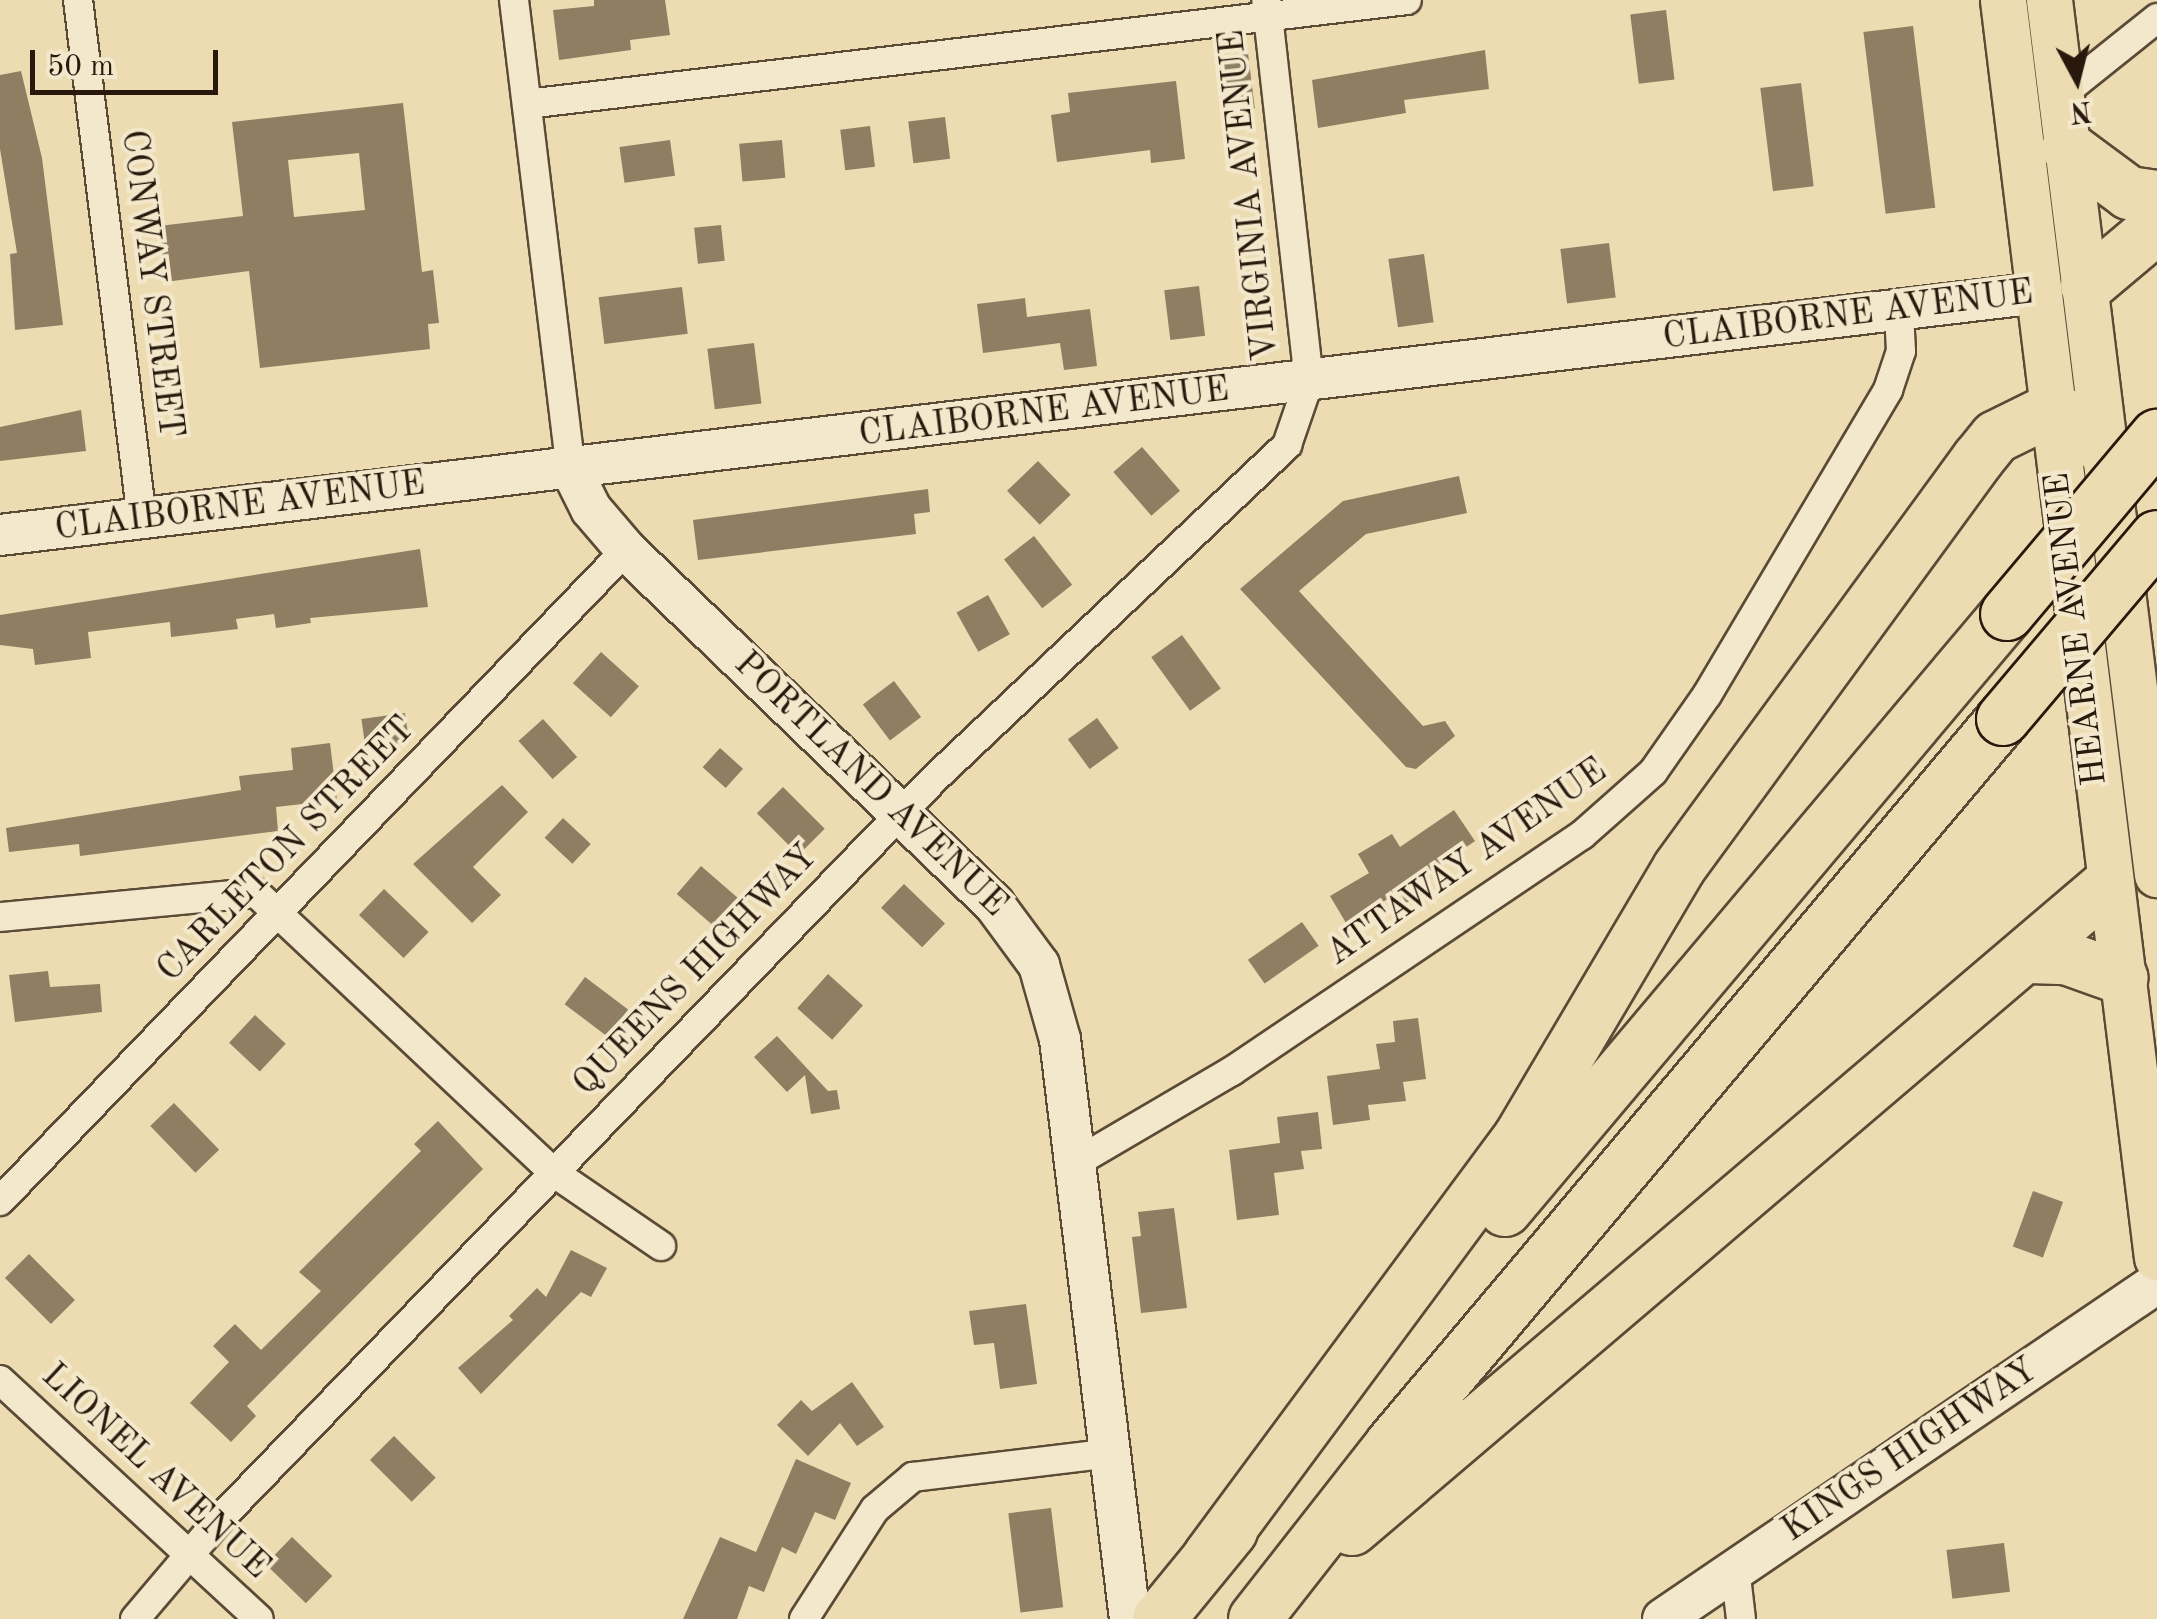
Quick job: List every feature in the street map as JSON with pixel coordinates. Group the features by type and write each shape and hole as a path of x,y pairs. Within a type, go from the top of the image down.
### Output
{"highway":[{"path":"2068,148 2129,193 2157,197"},
{"path":"2063,289 2157,227"},
{"path":"1209,1557 1520,1137 1728,795 1978,459 1996,437 2051,410 2078,420 2107,453"},
{"path":"1159,1619 2157,436"},
{"path":"1255,1619 1392,1444 2157,537"},
{"path":"1264,1619 1330,1548 1664,1258 2144,863"},
{"path":"2030,957 2066,958 2122,978"}],"main road":[{"name":"HEARNE AVENUE","path":"2003,0 2063,289 2107,453 2144,863 2122,978 2157,1258"},
{"name":"HEARNE AVENUE","path":"2049,0 2068,148 2063,289 2051,410 2082,671 2144,863"},
{"path":"2082,671 2101,703 2116,786 2144,863"}],"street":[{"name":"CONWAY STREET","path":"78,0 142,519"},
{"name":"PORTLAND AVENUE","path":"514,0 571,469 591,509 626,550 994,904 1040,965 1060,1038 1130,1619"},
{"path":"527,104 1267,8 1407,0"},
{"name":"VIRGINIA AVENUE","path":"1267,8 1309,382"},
{"path":"2061,95 2157,18"},
{"name":"CLAIBORNE AVENUE","path":"0,535 1899,312 2063,289"},
{"name":"ATTAWAY AVENUE","path":"1075,1163 1232,1071 1566,846 1653,772 1707,695 1888,390 1902,351 1899,312"},
{"name":"QUEENS HIGHWAY","path":"134,1619 188,1556 900,814 1276,458 1300,423 1309,382"},
{"name":"CARLETON STREET","path":"0,1201 626,550"},
{"path":"0,917 238,891 256,893 281,910 554,1172 661,1246"},
{"name":"KINGS HIGHWAY","path":"1662,1619 2157,1283"},
{"name":"LIONEL AVENUE","path":"0,1380 258,1619"},
{"path":"804,1619 898,1485 929,1473 1110,1453"},
{"path":"1735,1568 1741,1619"}],"building":[{"path":"594,0 665,0 670,35 630,40 631,50 559,60 553,10 594,6"},
{"path":"1666,10 1675,79 1639,84 1630,14"},
{"path":"1913,26 1935,208 1886,214 1863,32"},
{"path":"1485,50 1489,89 1404,100 1406,113 1318,128 1312,80"},
{"path":"1248,53 1255,109 1226,112 1219,57"},
{"path":"21,71 42,158 63,325 15,330 10,254 17,253 0,149 0,75"},
{"path":"1176,81 1185,159 1151,163 1150,150 1057,162 1051,115 1070,112 1068,93"},
{"path":"1801,83 1814,186 1773,191 1760,88"},
{"path":"403,103 422,272 433,270 439,323 428,324 430,349 260,368 249,271 165,282 159,226 243,216 232,122","holes":["359,153 365,210 294,217 288,160"]},
{"path":"945,117 950,159 913,163 908,122"},
{"path":"870,126 875,167 845,170 840,130"},
{"path":"670,140 675,176 625,183 619,147"},
{"path":"782,140 785,178 742,182 739,144"},
{"path":"721,225 725,261 698,264 694,228"},
{"path":"1609,243 1616,298 1567,304 1560,249"},
{"path":"1424,254 1434,322 1398,327 1388,259"},
{"path":"1199,286 1205,336 1170,340 1164,290"},
{"path":"682,287 688,334 604,344 599,297"},
{"path":"1025,298 1027,317 1090,309 1097,366 1064,370 1060,343 983,353 977,304"},
{"path":"754,343 761,404 715,409 707,349"},
{"path":"81,410 86,451 0,461 0,427"},
{"path":"1142,447 1180,491 1151,516 1113,472"},
{"path":"1038,461 1071,495 1040,525 1007,491"},
{"path":"1459,476 1467,513 1366,534 1299,591 1423,726 1445,721 1455,736 1416,769 1406,767 1240,589 1343,501"},
{"path":"928,489 930,512 914,514 916,534 698,560 693,520"},
{"path":"1034,536 1072,585 1042,608 1004,559"},
{"path":"420,549 428,607 310,618 311,623 276,628 274,614 236,619 238,629 171,637 170,622 88,632 91,658 35,665 33,649 0,645 0,615"},
{"path":"988,595 1010,634 978,652 957,612"},
{"path":"1182,635 1221,688 1190,711 1151,657"},
{"path":"601,652 639,686 611,717 573,683"},
{"path":"894,681 921,717 890,740 863,704"},
{"path":"405,713 409,742 365,748 361,719"},
{"path":"1097,718 1119,748 1090,769 1068,739"},
{"path":"543,719 577,757 553,779 518,741"},
{"path":"330,743 337,800 276,807 278,831 80,856 79,844 9,852 6,828 241,790 239,776 293,770 291,748"},
{"path":"720,748 743,769 726,788 703,767"},
{"path":"502,785 528,812 473,867 501,895 472,923 413,864"},
{"path":"783,787 825,829 799,855 757,813"},
{"path":"1454,810 1475,841 1419,880 1426,892 1406,903 1400,892 1346,923 1330,896 1369,873 1358,854 1392,834 1400,847"},
{"path":"563,818 591,844 572,864 545,838"},
{"path":"701,866 740,900 716,928 677,894"},
{"path":"904,884 945,924 922,947 881,908"},
{"path":"384,889 429,932 404,958 359,915"},
{"path":"1302,922 1319,946 1265,984 1248,960"},
{"path":"48,971 50,987 100,984 102,1012 15,1022 9,975"},
{"path":"828,974 863,1005 832,1040 797,1008"},
{"path":"585,977 628,1009 608,1037 565,1004"},
{"path":"255,1015 286,1044 260,1071 229,1043"},
{"path":"1418,1018 1426,1079 1403,1082 1406,1101 1368,1105 1370,1120 1333,1125 1327,1076 1380,1069 1376,1044 1395,1042 1393,1021"},
{"path":"777,1036 828,1091 837,1090 840,1109 811,1114 805,1075 787,1092 754,1057"},
{"path":"174,1103 219,1150 195,1173 150,1126"},
{"path":"1318,1112 1322,1149 1301,1151 1304,1169 1274,1173 1279,1215 1237,1220 1229,1150 1280,1143 1277,1117"},
{"path":"438,1121 483,1169 247,1406 256,1416 231,1442 190,1403 229,1362 213,1346 235,1324 261,1350 321,1291 299,1272 421,1151 414,1144"},
{"path":"2033,1191 2063,1202 2043,1257 2013,1246"},
{"path":"1174,1208 1187,1308 1141,1313 1132,1237 1141,1236 1138,1212"},
{"path":"571,1250 607,1268 591,1297 581,1292 481,1394 458,1368 513,1320 509,1316 537,1288 546,1297"},
{"path":"29,1254 75,1300 51,1324 5,1278"},
{"path":"1026,1304 1037,1384 1000,1389 994,1343 974,1345 969,1311"},
{"path":"852,1382 884,1427 857,1446 840,1423 808,1456 777,1425 801,1400 812,1411"},
{"path":"394,1436 436,1478 412,1502 370,1460"},
{"path":"796,1459 851,1483 835,1520 815,1512 796,1554 782,1547 764,1592 749,1586 737,1619 683,1619 720,1537 756,1552"},
{"path":"1051,1508 1063,1607 1021,1612 1008,1513"},
{"path":"292,1537 332,1576 306,1603 266,1564"},
{"path":"2004,1543 2010,1592 1952,1599 1946,1550"}]}
